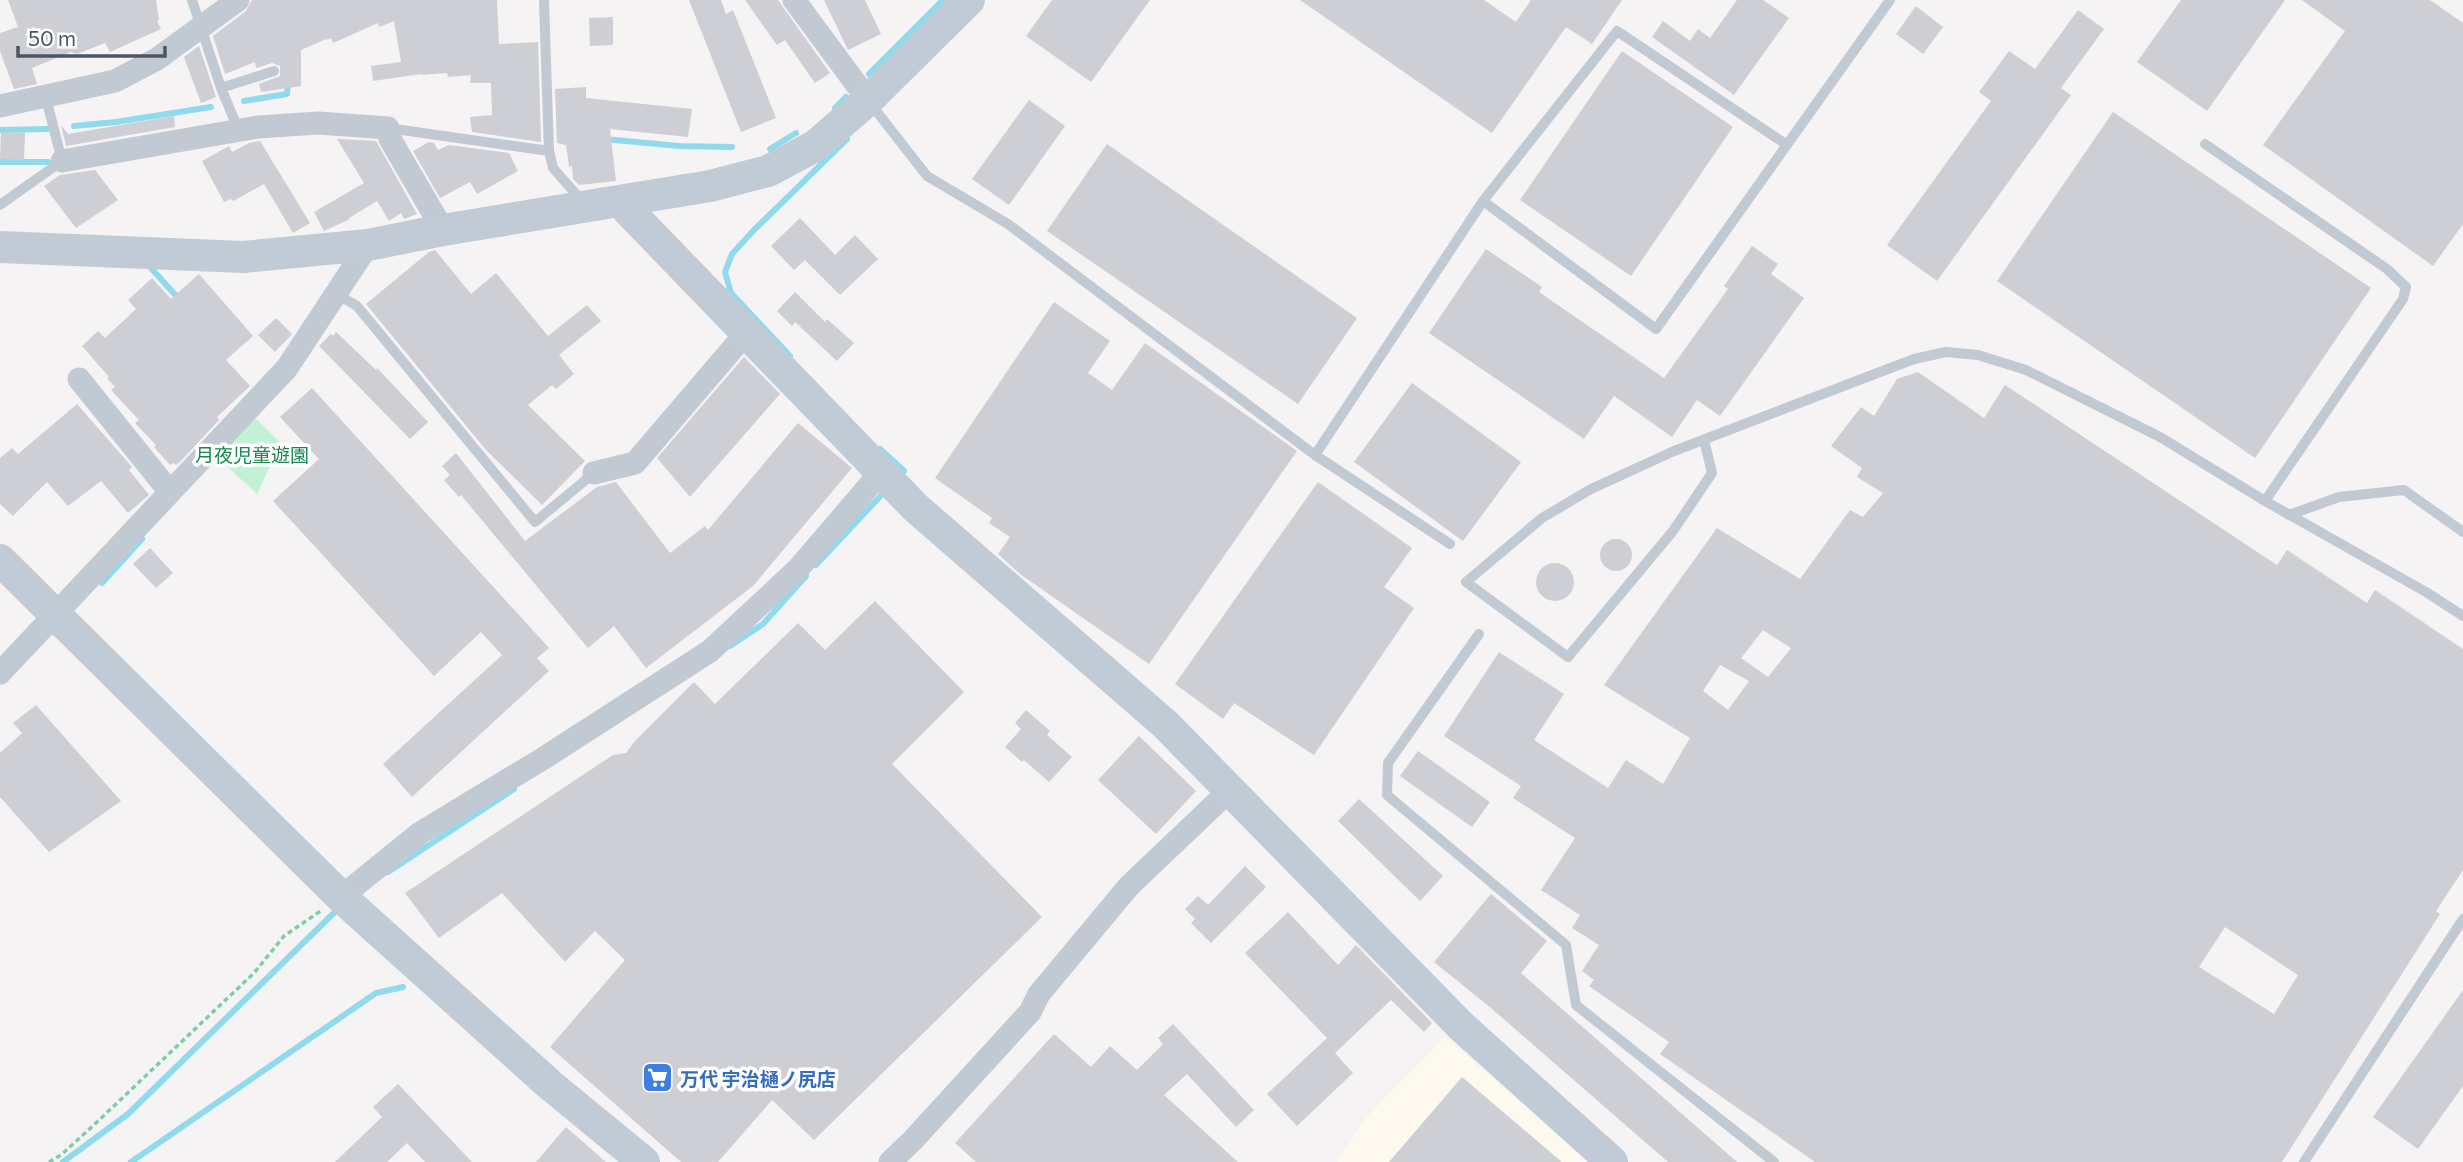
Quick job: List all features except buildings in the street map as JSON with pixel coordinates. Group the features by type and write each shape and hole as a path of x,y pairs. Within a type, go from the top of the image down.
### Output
{"street":[{"path":"0,107 115,82 156,59 238,0"},
{"path":"794,0 868,100"},
{"path":"0,247 243,257 368,245 710,186 768,171 815,146 868,100 969,0"},
{"path":"62,161 239,131 318,123 388,128 390,139 443,230"},
{"path":"620,202 916,508 1164,723 1460,1025 1612,1162"},
{"path":"0,673 287,368 368,245"},
{"path":"594,474 635,463 746,333"},
{"path":"79,379 170,492"},
{"path":"341,897 420,833 544,758 710,650 798,569 881,472"},
{"path":"0,560 341,897 548,1084 644,1162"},
{"path":"890,1162 1030,1012 1039,994 1129,886 1230,790"}],"lane":[{"path":"192,0 221,88 239,131"},
{"path":"544,0 548,151 554,168 586,206"},
{"path":"1483,201 1656,329 1890,0"},
{"path":"1315,455 1483,201 1617,31 1787,145"},
{"path":"221,88 274,71"},
{"path":"0,205 62,161 46,98"},
{"path":"868,100 927,176 1008,224 1315,455 1450,544"},
{"path":"388,128 548,151"},
{"path":"2205,144 2387,269 2406,287 2403,299 2265,501"},
{"path":"337,294 357,306 536,522 594,474"},
{"path":"1704,440 1712,473 1673,531 1568,657 1466,582 1542,518 1591,489 1674,451 1914,359 1946,352 1978,355 2026,370 2160,437 2463,616"},
{"path":"2290,515 2339,498 2404,490 2463,532"},
{"path":"1479,634 1388,763 1387,796 1566,945 1576,1005 1774,1162"},
{"path":"2304,1162 2463,919"}],"path":[{"path":"49,1162 96,1123 254,973 284,936 341,897"}],"shaded area":[{"path":"1445,1037 1590,1162 1337,1162 1364,1120"}],"green space":[{"name":"月夜児童遊園","path":"255,418 281,443 257,494 218,458"}],"waterway":[{"path":"869,74 943,0"},
{"path":"244,101 287,94 288,80"},
{"path":"835,108 846,97"},
{"path":"74,126 211,107"},
{"path":"0,130 47,129"},
{"path":"770,149 796,133"},
{"path":"604,139 679,146 732,147"},
{"path":"790,356 731,293 725,272 732,254 753,231 847,139"},
{"path":"0,162 48,162"},
{"path":"151,268 179,299"},
{"path":"880,449 904,471 899,476"},
{"path":"816,565 887,489"},
{"path":"102,583 142,539"},
{"path":"730,646 763,624 806,576"},
{"path":"388,872 514,789"},
{"path":"63,1162 128,1114 340,907"},
{"path":"131,1162 376,993 403,987"}],"place":[{"name":"万代 宇治樋ノ尻店","path":"657,1078"}]}
